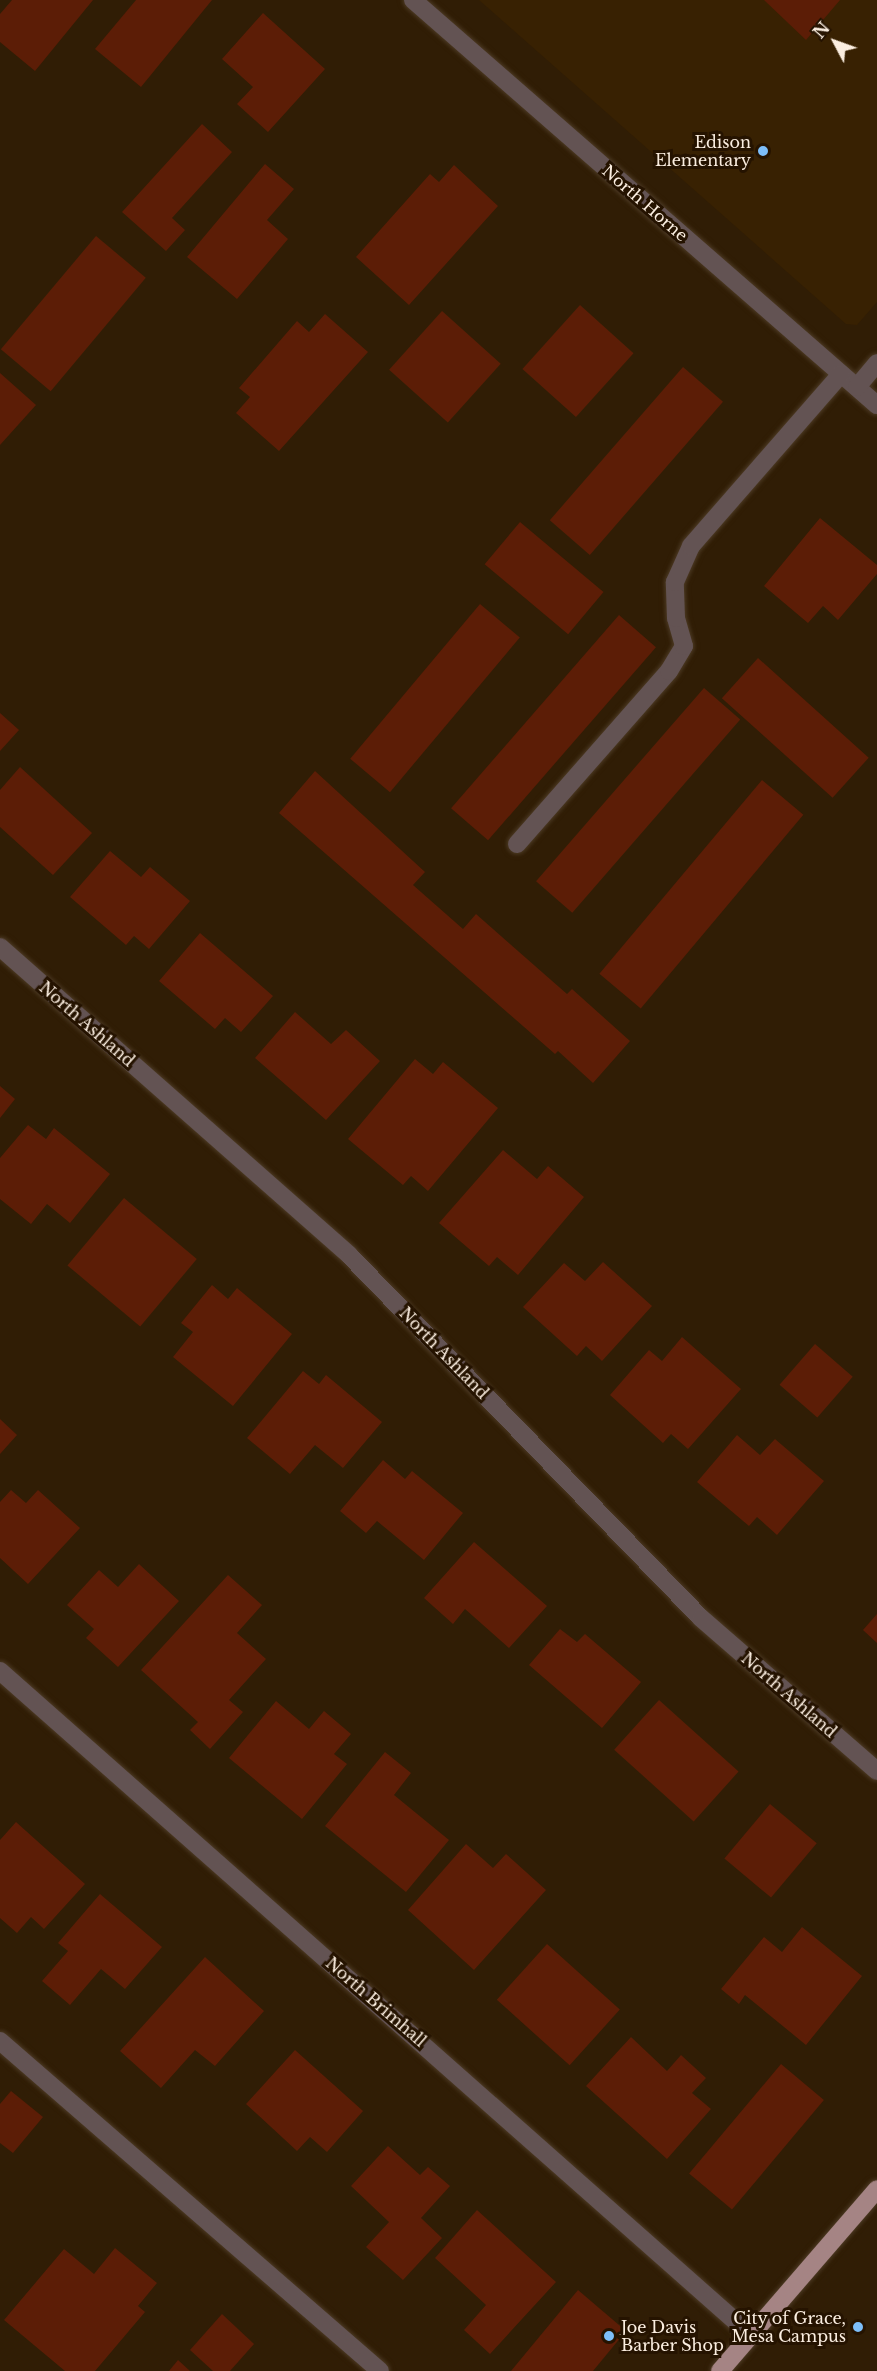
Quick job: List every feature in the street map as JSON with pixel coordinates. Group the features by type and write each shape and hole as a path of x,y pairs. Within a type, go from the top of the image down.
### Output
{"main road":[{"path":"720,2371 877,2189"}],"street":[{"name":"North Horne","path":"413,0 877,405"},
{"path":"857,387 877,363"},
{"path":"517,844 669,670 684,646 676,618 675,582 691,546 841,374"},
{"name":"North Ashland","path":"0,947 349,1254 701,1618 877,1771"},
{"name":"North Brimhall","path":"0,1671 751,2335"},
{"path":"0,2041 380,2371"}],"shaded area":[{"name":"Edison Elementary","path":"479,0 877,0 877,302 857,325 846,324"}],"building":[{"path":"12,0 93,0 35,71 0,42 0,14"},
{"path":"136,0 212,0 141,87 95,49"},
{"path":"764,0 840,0 806,40"},
{"path":"263,13 325,69 268,132 237,104 253,87 222,59"},
{"path":"202,124 232,152 172,218 185,230 166,251 122,212"},
{"path":"265,164 294,189 267,220 288,239 237,299 187,257"},
{"path":"454,165 498,206 409,305 356,257 430,174 439,182"},
{"path":"96,236 146,278 51,391 1,349"},
{"path":"580,305 634,353 576,417 522,369"},
{"path":"442,311 501,364 448,423 389,370"},
{"path":"325,314 368,352 279,451 236,413 250,397 239,388 297,321 309,332"},
{"path":"683,367 723,402 590,555 550,520"},
{"path":"0,373 36,405 0,445"},
{"path":"820,518 877,565 877,574 838,620 823,606 808,623 764,586"},
{"path":"520,522 603,592 568,634 485,564"},
{"path":"480,604 520,637 390,792 350,759"},
{"path":"619,615 656,647 488,840 451,808"},
{"path":"758,658 869,758 833,798 722,698"},
{"path":"704,688 740,719 572,913 536,881"},
{"path":"0,713 19,730 0,751"},
{"path":"20,767 92,833 53,875 0,827 0,790"},
{"path":"315,771 425,872 413,885 463,929 476,914 567,994 572,989 630,1041 593,1083 558,1051 555,1054 279,813"},
{"path":"762,780 803,815 641,1009 599,974"},
{"path":"110,851 141,877 150,867 190,901 149,949 134,936 126,945 70,897"},
{"path":"200,933 273,996 241,1032 225,1018 215,1029 159,981"},
{"path":"295,1012 331,1044 346,1030 380,1061 326,1120 255,1058"},
{"path":"415,1059 433,1074 443,1062 498,1108 428,1191 411,1176 403,1185 348,1139"},
{"path":"0,1086 15,1099 0,1118"},
{"path":"28,1125 46,1139 54,1128 110,1174 70,1223 47,1204 31,1224 0,1199 0,1158"},
{"path":"503,1150 537,1179 548,1166 584,1197 518,1275 497,1257 489,1266 439,1223"},
{"path":"124,1198 197,1259 140,1326 67,1265"},
{"path":"603,1262 652,1306 602,1361 586,1346 577,1356 523,1307 564,1263 585,1281"},
{"path":"212,1285 228,1299 237,1288 292,1334 233,1406 173,1357 193,1332 181,1323"},
{"path":"682,1337 741,1389 688,1449 671,1434 663,1443 610,1395 649,1350 662,1361"},
{"path":"815,1344 853,1377 817,1418 780,1385"},
{"path":"303,1371 319,1384 326,1375 382,1422 343,1468 315,1445 290,1474 247,1438"},
{"path":"0,1419 17,1435 0,1454"},
{"path":"737,1435 760,1455 775,1439 824,1481 777,1535 757,1517 749,1526 697,1482"},
{"path":"383,1460 405,1479 412,1471 463,1513 424,1560 377,1521 366,1533 340,1511"},
{"path":"11,1490 26,1503 38,1490 80,1528 28,1584 0,1558 0,1502"},
{"path":"474,1542 547,1606 509,1648 465,1609 453,1624 424,1598"},
{"path":"139,1564 179,1601 118,1667 86,1638 94,1629 67,1605 99,1570 118,1587"},
{"path":"228,1575 262,1605 237,1633 266,1659 229,1700 243,1712 210,1749 190,1730 198,1722 141,1670"},
{"path":"877,1614 877,1643 863,1630"},
{"path":"560,1629 577,1642 585,1634 641,1682 602,1728 529,1665"},
{"path":"659,1700 739,1772 694,1821 614,1750"},
{"path":"276,1701 309,1729 324,1711 351,1734 334,1754 347,1764 302,1819 229,1758"},
{"path":"385,1752 411,1773 394,1795 449,1840 406,1892 325,1826"},
{"path":"770,1804 817,1843 771,1898 724,1858"},
{"path":"16,1822 85,1884 44,1929 31,1917 17,1933 0,1918 0,1840"},
{"path":"466,1844 493,1868 506,1854 546,1890 474,1970 408,1910"},
{"path":"100,1894 162,1947 125,1989 101,1969 70,2005 42,1981 68,1951 58,1943"},
{"path":"802,1927 862,1976 806,2045 745,1995 739,2004 721,1989 764,1937 782,1952"},
{"path":"547,1944 620,2010 570,2065 497,2000"},
{"path":"205,1957 264,2011 215,2066 195,2050 161,2088 120,2051"},
{"path":"631,2037 667,2071 681,2055 706,2078 692,2093 711,2109 667,2159 586,2086"},
{"path":"295,2050 363,2111 327,2152 310,2137 297,2151 246,2104"},
{"path":"781,2064 824,2100 732,2210 689,2174"},
{"path":"11,2091 43,2117 13,2153 0,2143 0,2104"},
{"path":"388,2146 420,2175 428,2167 450,2186 421,2218 442,2238 403,2280 366,2247 389,2222 351,2186"},
{"path":"477,2210 556,2282 490,2354 464,2330 486,2305 435,2258"},
{"path":"115,2248 157,2283 138,2306 145,2312 95,2371 65,2371 4,2320 64,2249 94,2274"},
{"path":"578,2290 626,2331 593,2371 511,2371"},
{"path":"222,2314 254,2344 230,2371 213,2371 190,2350"},
{"path":"178,2360 190,2371 169,2371"}],"place":[{"name":"Edison Elementary","path":"763,151"},
{"name":"City of Grace, Mesa Campus","path":"858,2327"},
{"name":"Joe Davis Barber Shop","path":"609,2336"}]}
